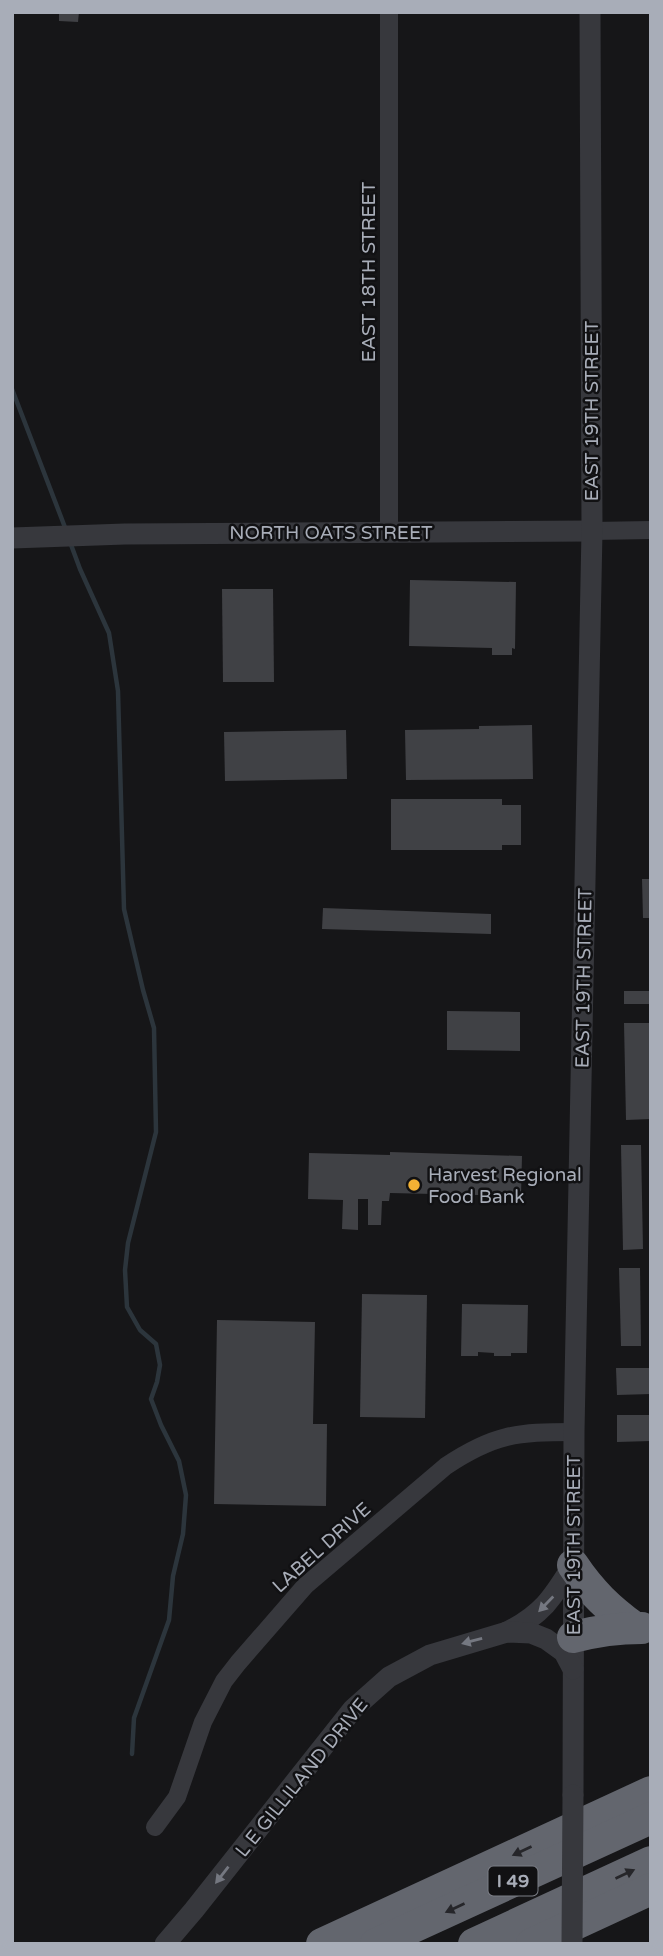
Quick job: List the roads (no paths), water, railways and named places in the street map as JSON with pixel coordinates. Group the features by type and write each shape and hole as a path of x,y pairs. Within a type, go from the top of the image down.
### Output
{"highway":[{"path":"573,1565 587,1586 606,1606 643,1628"},
{"path":"573,1637 590,1632 643,1628"},
{"path":"322,1944 651,1792"},
{"name":"I 49","path":"376,1944 651,1818"},
{"name":"I 49","path":"474,1944 651,1862"},
{"path":"532,1944 651,1889"}],"street":[{"name":"EAST 18TH STREET","path":"389,12 389,532"},
{"name":"EAST 19TH STREET","path":"572,1944 574,1432 592,531 590,12"},
{"name":"NORTH OATS STREET","path":"12,538 651,530"},
{"name":"LABEL DRIVE","path":"155,1827 177,1797 203,1722 224,1681 305,1586 462,1455 498,1438 517,1434 574,1432"},
{"path":"507,1632 525,1623 546,1606 573,1565"},
{"name":"L E GILLILAND DRIVE","path":"165,1944 338,1728 369,1694 389,1677 430,1655 507,1632 531,1633 546,1639 564,1652 573,1669"}],"waterway":[{"path":"12,389 66,530"},
{"path":"70,542 109,633 118,691 124,909 154,1028 156,1132 128,1243 125,1270 127,1307 140,1330 156,1344 160,1365 151,1399 179,1461 186,1495 183,1534 173,1576 169,1620 134,1718 132,1754"}],"place":[{"name":"Harvest Regional Food Bank","path":"414,1185"}]}
